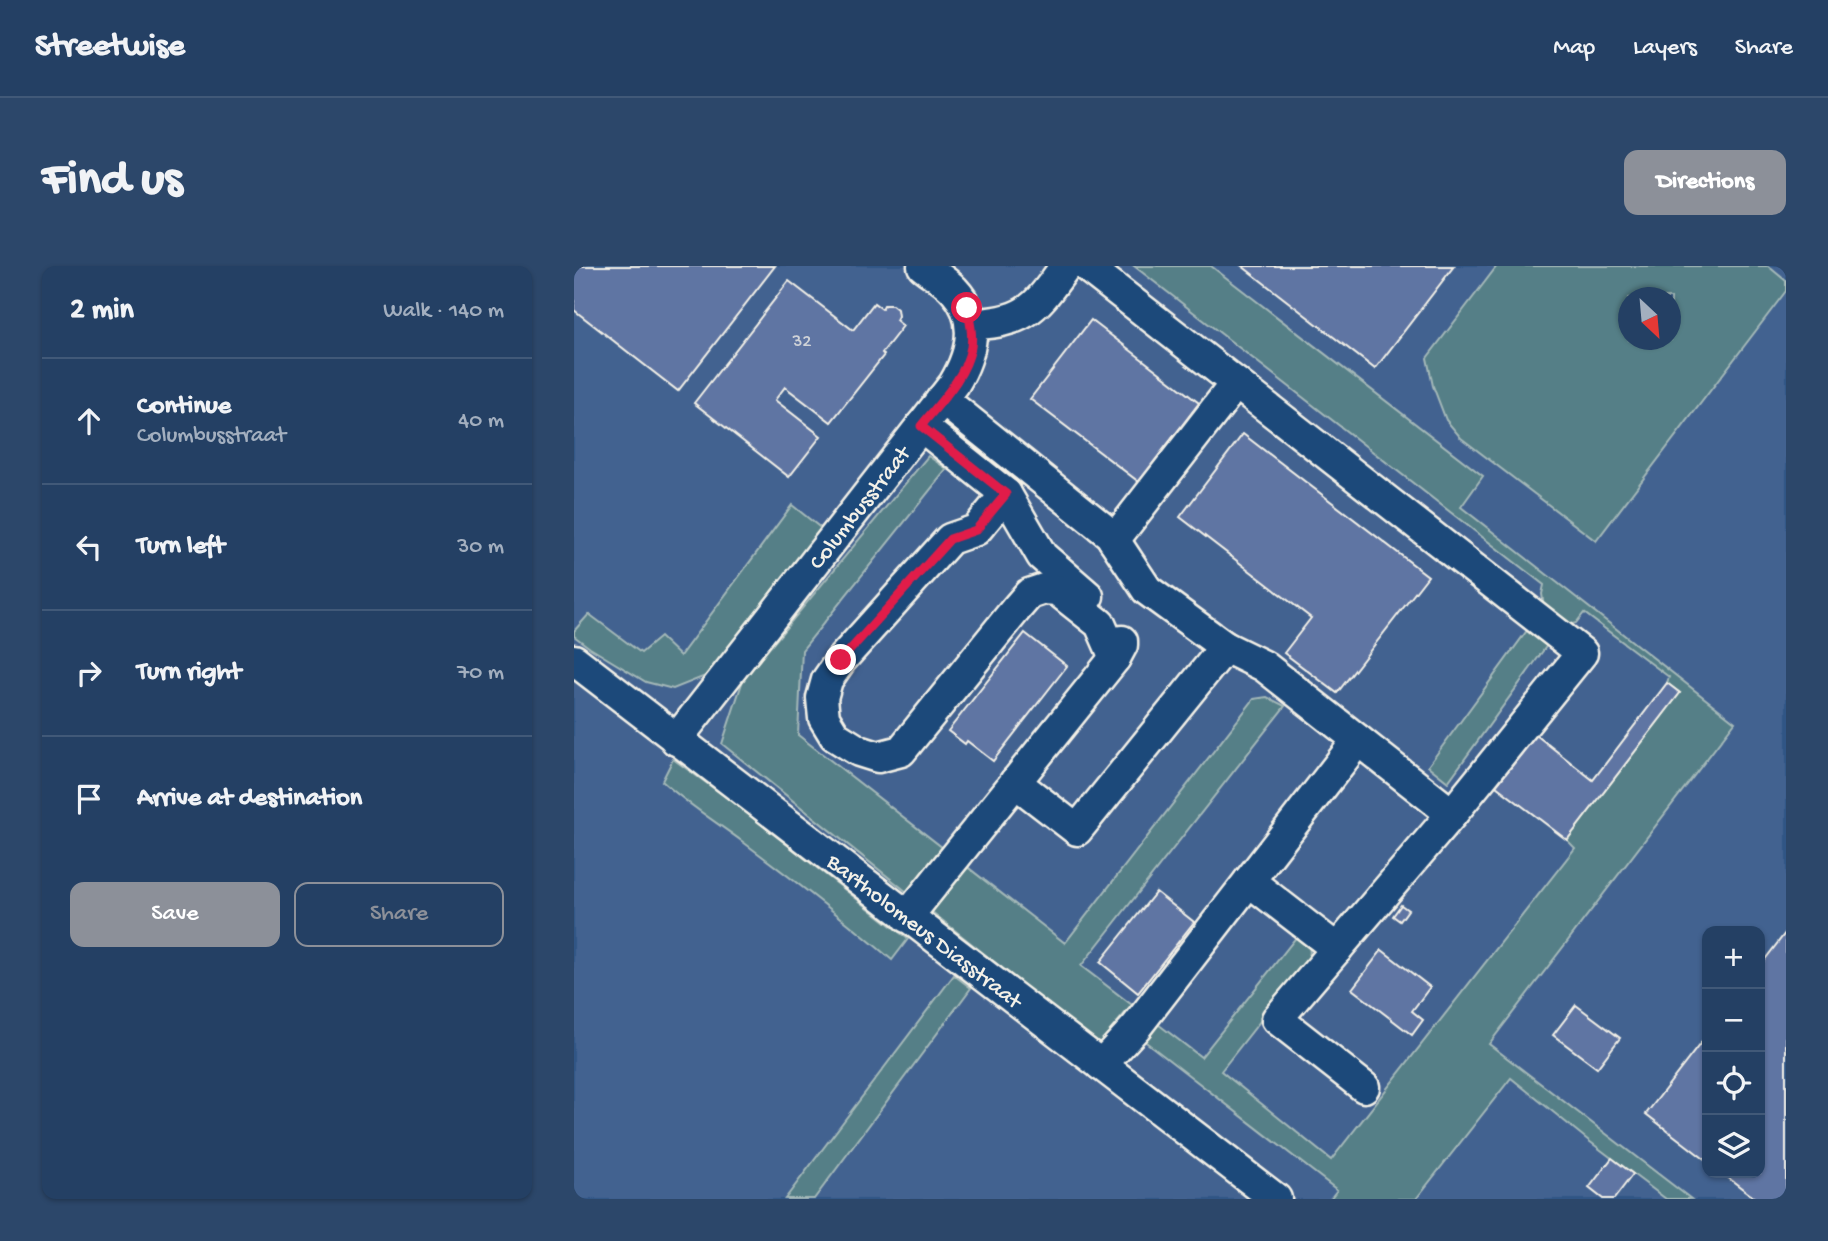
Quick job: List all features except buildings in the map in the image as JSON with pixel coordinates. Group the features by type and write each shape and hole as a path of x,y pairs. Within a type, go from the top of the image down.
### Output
{"street":[{"path":"923,266 954,290 967,308 971,325 1001,321 1026,312 1042,297 1066,266"},
{"path":"1086,266 1581,653 1452,814 1277,1020 1364,1087"},
{"name":"Columbusstraat","path":"676,740 954,384 971,348 971,325"},
{"path":"1114,540 1236,383"},
{"path":"942,399 1110,534 1147,590 1225,647 1264,666 1452,814"},
{"path":"907,917 1115,658 1122,645 1122,627 1112,615 1042,556 1006,494 921,426"},
{"path":"1006,494 976,530 950,539 841,660 827,680 822,698 824,718 835,736 859,751 878,757 901,751 1016,609 1030,594 1044,589 1057,590 1100,625 1115,658"},
{"path":"1015,782 1077,830 1225,647"},
{"name":"Bartholomeus Diasstraat","path":"574,660 1276,1199"},
{"path":"1101,1065 1136,1027 1358,740"},
{"path":"1249,881 1336,948"}],"shaded area":[{"path":"574,266 1786,266 1786,1199 574,1199"}],"green space":[{"path":"1134,266 1211,266 1483,476 1461,507 1735,722 1489,1044 1691,1199 1666,1199 1511,1078 1416,1199 1330,1199 1337,1190 1138,1036 1154,1021 1201,1057 1298,935 1308,946 1308,960 1221,1071 1331,1160 1575,848 1567,840 1680,693 1667,683 1669,677 1584,613 1576,623 1569,625 1544,607 1544,585"},
{"path":"1497,266 1768,266 1786,281 1786,291 1596,541 1461,438 1446,420 1433,386 1427,358"},
{"path":"928,456 947,469 802,650 798,735 1065,943 1254,699 1267,697 1285,706 1081,966 1132,1005 1098,1045 722,744 743,680"},
{"path":"792,505 828,534 708,675 673,689 646,682 574,636 574,631 589,614 641,653 660,637 680,656"},
{"path":"1534,621 1553,637 1448,782 1428,766"},
{"path":"673,759 734,803 908,939 892,960 800,885 662,781"},
{"path":"954,975 971,988 814,1199 785,1199"}],"route":[{"path":"841,660 950,539 976,530 1006,494 921,426 963,369 971,348 971,325 967,308"}]}
